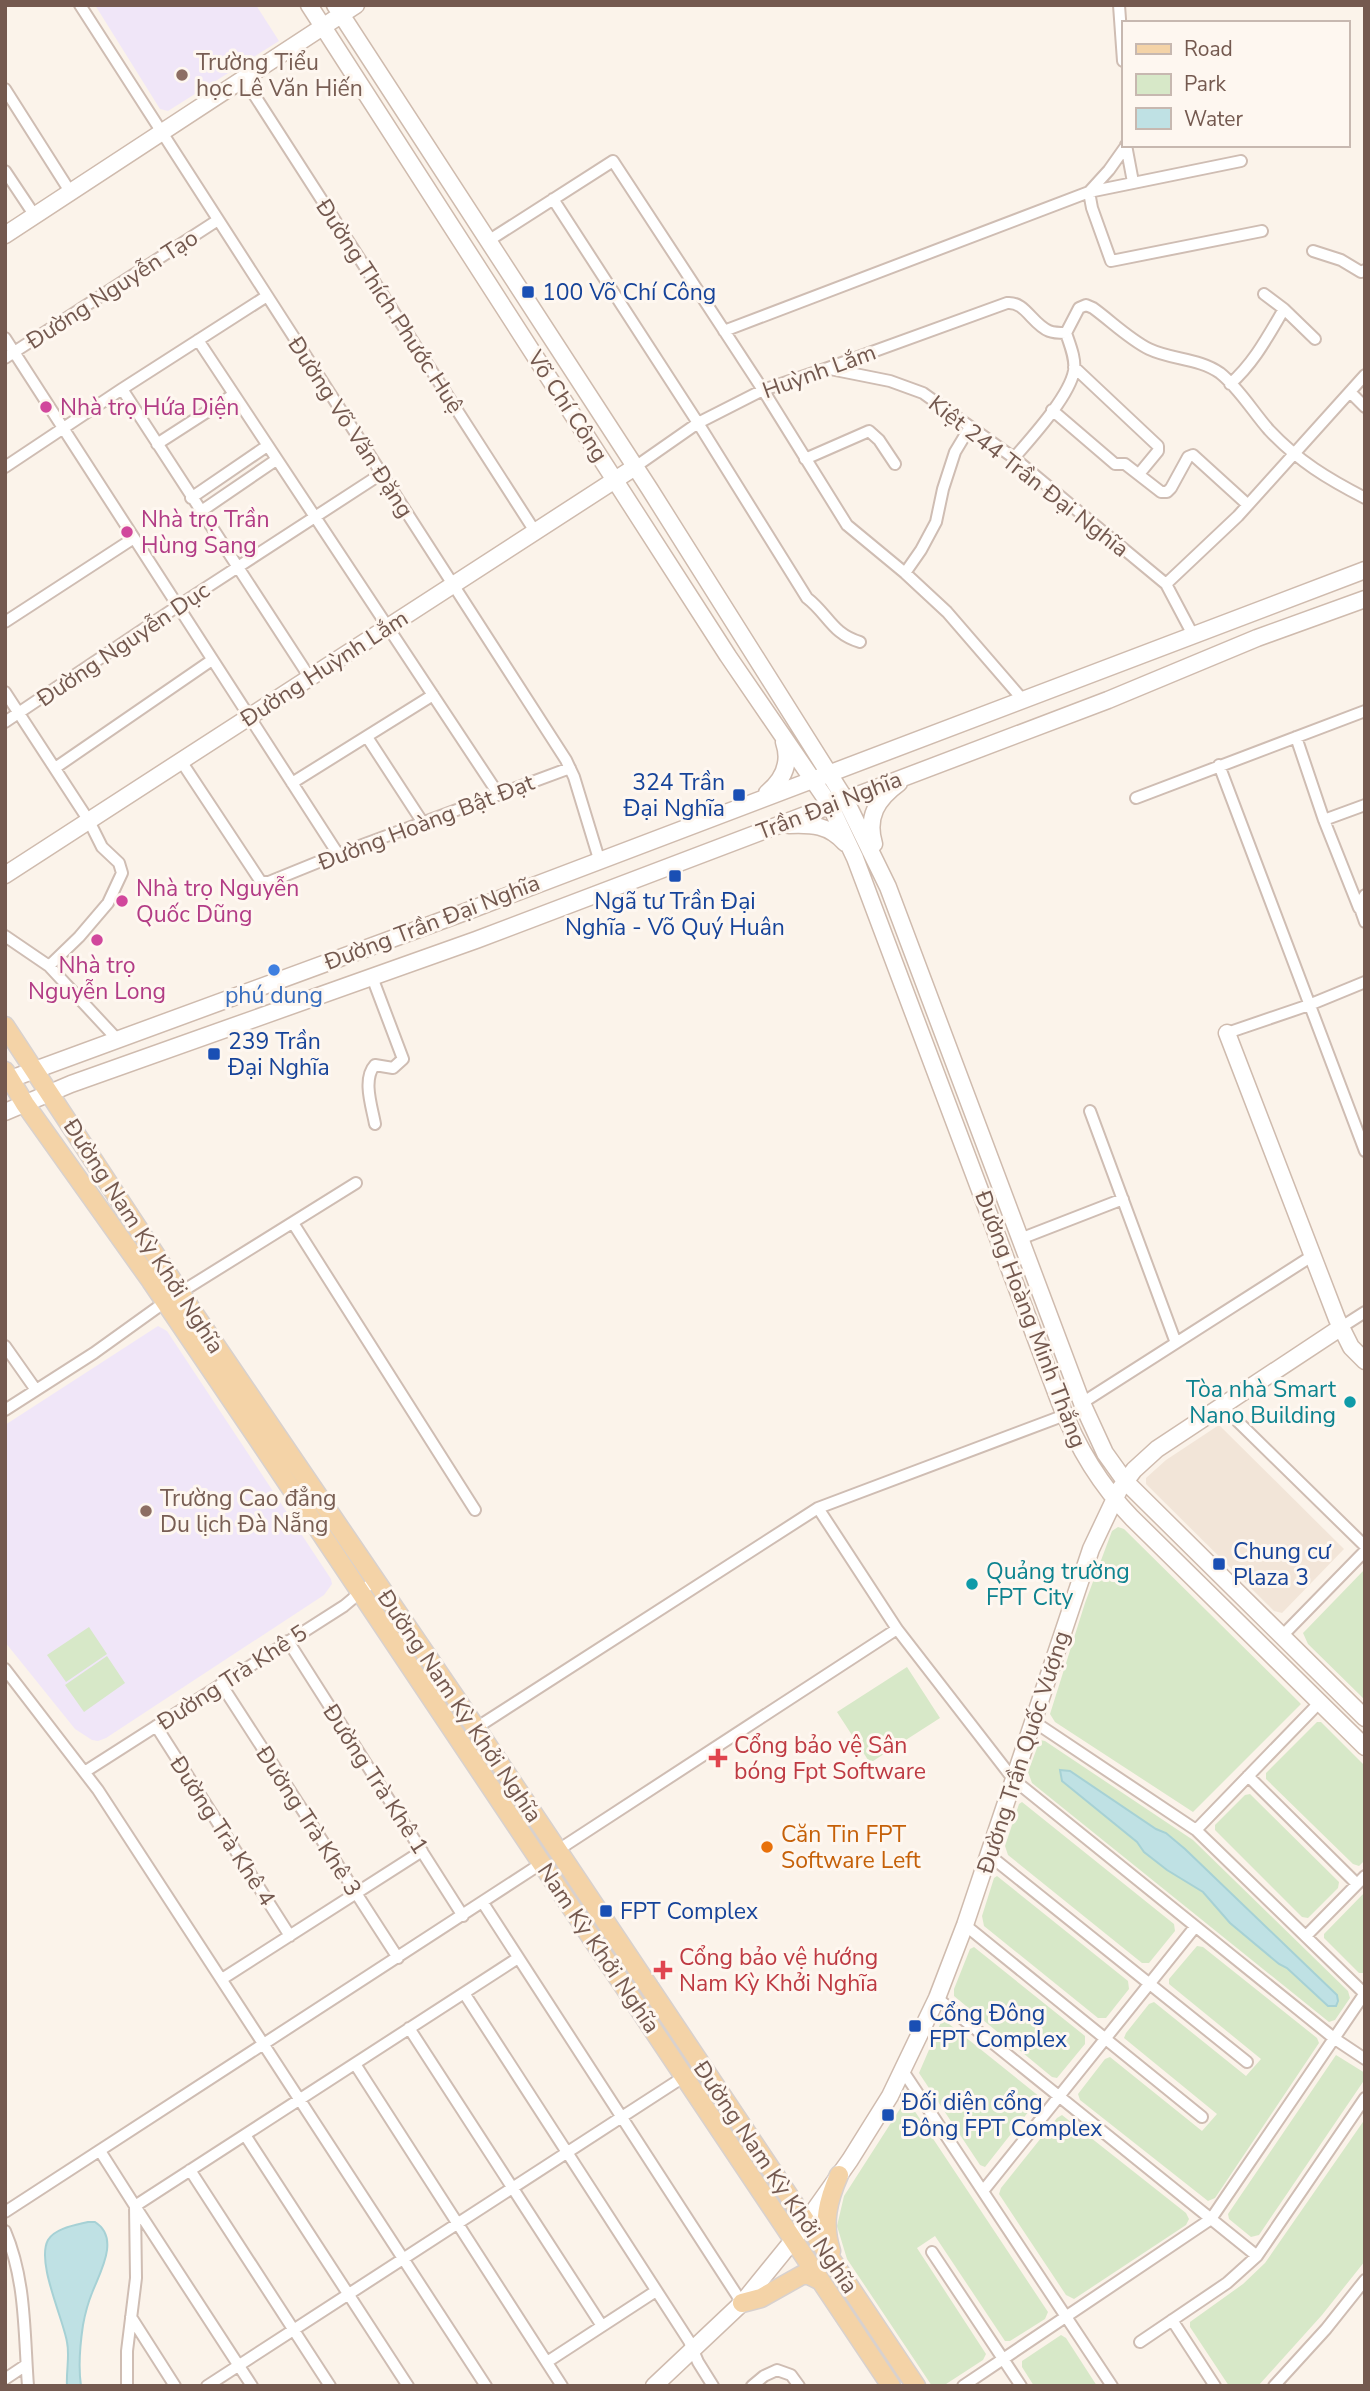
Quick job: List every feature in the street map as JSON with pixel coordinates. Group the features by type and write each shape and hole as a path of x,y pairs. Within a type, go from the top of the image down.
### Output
{"main road":[{"name":"Võ Chí Công","path":"309,5 728,656 812,778 838,802"},
{"path":"5,235 323,27 338,10 356,5"},
{"name":"Võ Chí Công","path":"338,10 488,241 639,465 828,772 838,802"},
{"name":"Đường Huỳnh Lắm","path":"7,869 89,821 639,465"},
{"name":"Trần Đại Nghĩa","path":"852,763 1365,570"},
{"name":"Trần Đại Nghĩa","path":"50,1094 476,940 1108,700 1257,638 1365,599"},
{"path":"1248,616 1257,638"},
{"path":"760,798 775,786 785,769 787,754 779,730"},
{"name":"Đường Trần Đại Nghĩa","path":"7,1077 465,912 852,763"},
{"path":"888,887 872,839 872,814 887,792 919,771"},
{"name":"Đường Hoàng Minh Thắng","path":"838,802 855,858 1065,1415 1092,1469 1114,1499 1365,1747"},
{"name":"Đường Hoàng Minh Thắng","path":"838,802 888,887 1082,1403 1099,1440 1125,1481 1365,1718"},
{"path":"776,826 807,824 824,827 836,833 855,858"},
{"path":"465,912 476,940"},
{"name":"Đường Nam Kỳ Khởi Nghĩa","path":"5,1026 916,2386"},
{"path":"1227,1033 1340,1328 1351,1347 1365,1361"},
{"name":"Đường Nam Kỳ Khởi Nghĩa","path":"7,1077 165,1302"},
{"path":"5,1112 50,1094"},
{"path":"1001,1245 1020,1238"},
{"path":"165,1302 181,1292"},
{"name":"Nam Kỳ Khởi Nghĩa","path":"165,1302 891,2386"},
{"name":"Đường Trần Quốc Vượng","path":"654,2386 742,2303 794,2239 871,2130 903,2071 937,1998 965,1926 1086,1560 1125,1481 1157,1449 1340,1328"},
{"path":"1267,1651 1282,1636"},
{"path":"837,2267 827,2239 826,2220 828,2202 839,2175"},
{"path":"742,2303 765,2296 802,2275 809,2275 821,2281"}],"street":[{"name":"Đường Võ Văn Đặng","path":"80,5 570,768 599,859"},
{"path":"1119,5 1122,47"},
{"name":"Đường Thích Phước Huệ","path":"244,79 536,533"},
{"path":"5,89 71,193"},
{"path":"1089,192 1125,147"},
{"path":"1126,147 1133,182"},
{"path":"488,241 613,161 763,390 847,525 905,573 969,636 1023,700"},
{"path":"724,331 1089,192 1241,161"},
{"path":"5,171 35,216"},
{"path":"1089,192 1111,261 1262,231"},
{"path":"553,200 698,422 807,598 839,634 860,642"},
{"name":"Đường Nguyễn Tạo","path":"10,355 218,220"},
{"path":"1313,251 1341,260 1362,272 1365,270"},
{"path":"1265,294 1315,338"},
{"path":"5,467 267,296"},
{"name":"Huỳnh Lắm","path":"639,465 698,422 763,390 1007,303 1019,304 1046,330 1066,333"},
{"path":"1014,458 1052,410 1074,373 1066,333 1080,308 1086,305 1148,348 1175,359 1199,362 1219,373 1294,454 1326,478 1365,498"},
{"path":"1230,384 1256,356 1284,309"},
{"path":"5,338 10,355 63,428 338,854"},
{"path":"198,340 499,795"},
{"path":"1074,366 1158,446 1158,451 1139,474"},
{"name":"Kiệt 244 Trần Đại Nghĩa","path":"828,368 890,381 923,393 1014,458 1167,584 1193,635"},
{"path":"1167,584 1248,505 1365,375"},
{"path":"122,389 310,678"},
{"path":"1350,392 1365,407"},
{"path":"157,444 233,395"},
{"path":"1052,410 1115,464 1125,464 1161,492 1167,492 1171,488 1188,457 1193,454 1248,505"},
{"path":"905,573 936,522 955,452 970,427"},
{"path":"805,459 869,431 879,440 895,464"},
{"path":"191,498 267,446"},
{"path":"201,512 276,460"},
{"name":"Đường Nguyễn Dục","path":"5,723 177,606 382,474"},
{"path":"5,622 134,538"},
{"path":"55,768 212,660"},
{"path":"5,692 89,821 102,847 119,863 122,873 108,903 49,966"},
{"path":"292,783 433,695"},
{"path":"1136,798 1365,711"},
{"path":"367,737 423,823"},
{"path":"1296,737 1324,820 1365,922"},
{"name":"Đường Hoàng Bật Đạt","path":"181,761 261,882 269,882 570,768"},
{"path":"1219,765 1365,1152"},
{"path":"1324,820 1365,805"},
{"path":"1359,908 1365,895"},
{"path":"5,936 49,966 116,1038"},
{"path":"372,977 403,1059 393,1068 375,1065 369,1073 375,1124"},
{"path":"1227,1033 1309,1005 1365,982"},
{"path":"1090,1111 1176,1343"},
{"path":"181,1292 356,1183"},
{"path":"1020,1238 1123,1199"},
{"path":"293,1223 475,1510"},
{"path":"1082,1403 1312,1256"},
{"path":"5,1410 165,1302"},
{"name":"Đường Trần Quốc Vượng","path":"1340,1328 1365,1312"},
{"path":"5,1346 36,1390"},
{"path":"1221,1405 1365,1548 1282,1636"},
{"path":"476,1728 818,1508 1065,1415"},
{"path":"818,1508 897,1629 1013,1780 1335,2039 1365,2059"},
{"name":"Đường Trà Khê 5","path":"86,1771 344,1606 375,1580"},
{"path":"558,1850 897,1629"},
{"name":"Đường Trà Khê 1","path":"288,1642 463,1916"},
{"path":"5,1669 86,1771 486,2386"},
{"name":"Đường Trà Khê 3","path":"221,1684 398,1958"},
{"path":"1196,1829 1319,1703"},
{"path":"963,2386 1212,2219 1365,1993 1196,1829 1033,1721"},
{"name":"Đường Trà Khê 4","path":"156,1727 290,1936"},
{"path":"1248,1776 1361,1880 1306,1936"},
{"path":"222,1979 422,1851"},
{"path":"989,1854 1247,2062"},
{"path":"5,2212 542,1863"},
{"path":"483,1903 742,2303"},
{"path":"965,1926 1202,2117"},
{"path":"982,2191 1195,1927"},
{"path":"135,2206 518,1958"},
{"path":"464,1993 656,2291 713,2386"},
{"path":"937,1998 1257,2256"},
{"path":"409,2028 601,2326"},
{"path":"355,2063 562,2386"},
{"path":"903,2071 1112,2386"},
{"path":"207,2386 685,2076"},
{"path":"1140,2342 1227,2283 1257,2256 1365,2098"},
{"path":"245,2135 408,2386"},
{"path":"100,2151 252,2386"},
{"path":"190,2171 330,2386"},
{"path":"127,2386 127,2351 136,2278 135,2206"},
{"path":"5,2231 22,2288 28,2386"},
{"path":"932,2252 1021,2386"},
{"path":"1274,2386 1326,2329 1365,2280"},
{"path":"547,2362 656,2291"},
{"path":"131,2317 175,2386"},
{"path":"1172,2320 1215,2386"},
{"path":"5,2379 26,2365"},
{"path":"752,2386 777,2370 791,2375 799,2386"}],"shaded area":[{"name":"Trường Tiểu học Lê Văn Hiến","path":"95,5 256,5 279,41 168,111 160,109"},
{"name":"Trường Cao đẳng Du lịch Đà Nẵng","path":"158,1326 167,1331 332,1584 324,1595 98,1741 75,1729 5,1642 5,1425"},
{"path":"1219,1425 1344,1549 1282,1613 1274,1611 1146,1484 1146,1478 1166,1460"}],"green space":[{"path":"1118,1527 1124,1529 1301,1704 1193,1812 1055,1722 1050,1714 1085,1603 1112,1531"},
{"path":"1365,1569 1365,1700 1308,1644 1303,1633"},
{"path":"89,1627 107,1654 66,1682 47,1655"},
{"path":"107,1656 125,1683 84,1712 65,1685"},
{"path":"907,1667 940,1718 870,1763 837,1712"},
{"path":"1317,1722 1321,1722 1365,1766 1365,1860 1359,1866 1353,1864 1266,1779 1266,1773"},
{"path":"1040,1740 1193,1840 1348,1991 1350,1998 1335,2020 1329,2022 1032,1783 1028,1772"},
{"path":"1250,1794 1339,1882 1338,1888 1308,1918 1302,1917 1215,1830 1215,1825 1245,1795"},
{"path":"1022,1802 1174,1924 1175,1931 1149,1963 1142,1963 1008,1855 1005,1846"},
{"path":"997,1876 1128,1981 1129,1989 1106,2018 1098,2018 984,1926 982,1916 994,1878"},
{"path":"1365,1892 1365,1973 1359,1973 1324,1938 1324,1934"},
{"path":"1197,1946 1203,1947 1317,2038 1319,2043 1215,2198 1208,2201 1080,2100 1078,2094 1105,2059 1110,2057 1202,2131 1217,2114 1124,2038 1149,2004 1154,2002 1246,2076 1261,2059 1169,1984 1169,1979"},
{"path":"974,1947 1085,2036 1085,2044 1057,2078 1052,2077 954,1996 954,1989 970,1949"},
{"path":"944,2020 1040,2097 985,2167 980,2165 919,2073"},
{"path":"1336,2055 1365,2073 1365,2079 1259,2235 1251,2237 1229,2219 1228,2214"},
{"path":"905,2101 908,2101 1048,2312 1045,2319 1010,2341 1005,2341 935,2236 917,2248 986,2354 983,2360 943,2386 932,2386 847,2259 837,2226 844,2196"},
{"path":"1062,2115 1186,2213 1189,2219 1186,2225 1074,2299 1066,2295 999,2194 1001,2188"},
{"path":"1365,2119 1365,2261 1322,2315 1258,2386 1229,2386 1190,2327 1190,2322 1243,2284 1265,2263"},
{"path":"1061,2335 1066,2338 1097,2386 1034,2386 1022,2367 1022,2361"}],"water":[{"path":"1060,1770 1070,1771 1166,1833 1185,1849 1337,1995 1336,2006 1328,2006 1287,1968 1230,1923 1203,1892 1144,1852 1137,1842 1062,1781"},
{"path":"95,2222 103,2229 106,2256 83,2325 81,2386 67,2386 67,2342 48,2276 45,2250 51,2236 66,2228"}],"place":[{"name":"Trường Tiểu học Lê Văn Hiến","path":"182,75"},
{"name":"100 Võ Chí Công","path":"528,292"},
{"name":"Nhà trọ Hứa Diện","path":"46,407"},
{"name":"Nhà trọ Trần Hùng Sang","path":"127,532"},
{"name":"324 Trần Đại Nghĩa","path":"739,795"},
{"name":"Ngã tư Trần Đại Nghĩa - Võ Quý Huân","path":"675,876"},
{"name":"Nhà trọ Nguyễn Quốc Dũng","path":"122,901"},
{"name":"Nhà trọ Nguyễn Long","path":"97,940"},
{"name":"phú dung","path":"274,970"},
{"name":"239 Trần Đại Nghĩa","path":"214,1054"},
{"name":"Tòa nhà Smart Nano Building","path":"1350,1402"},
{"name":"Trường Cao đẳng Du lịch Đà Nẵng","path":"146,1511"},
{"name":"Chung cư Plaza 3","path":"1219,1564"},
{"name":"Quảng trường FPT City","path":"972,1584"},
{"name":"Cổng bảo vệ Sân bóng Fpt Software","path":"718,1758"},
{"name":"Căn Tin FPT Software Left","path":"767,1847"},
{"name":"FPT Complex","path":"606,1911"},
{"name":"Cổng bảo vệ hướng Nam Kỳ Khởi Nghĩa","path":"663,1970"},
{"name":"Cổng Đông FPT Complex","path":"915,2026"},
{"name":"Đối diện cổng Đông FPT Complex","path":"888,2115"}]}
